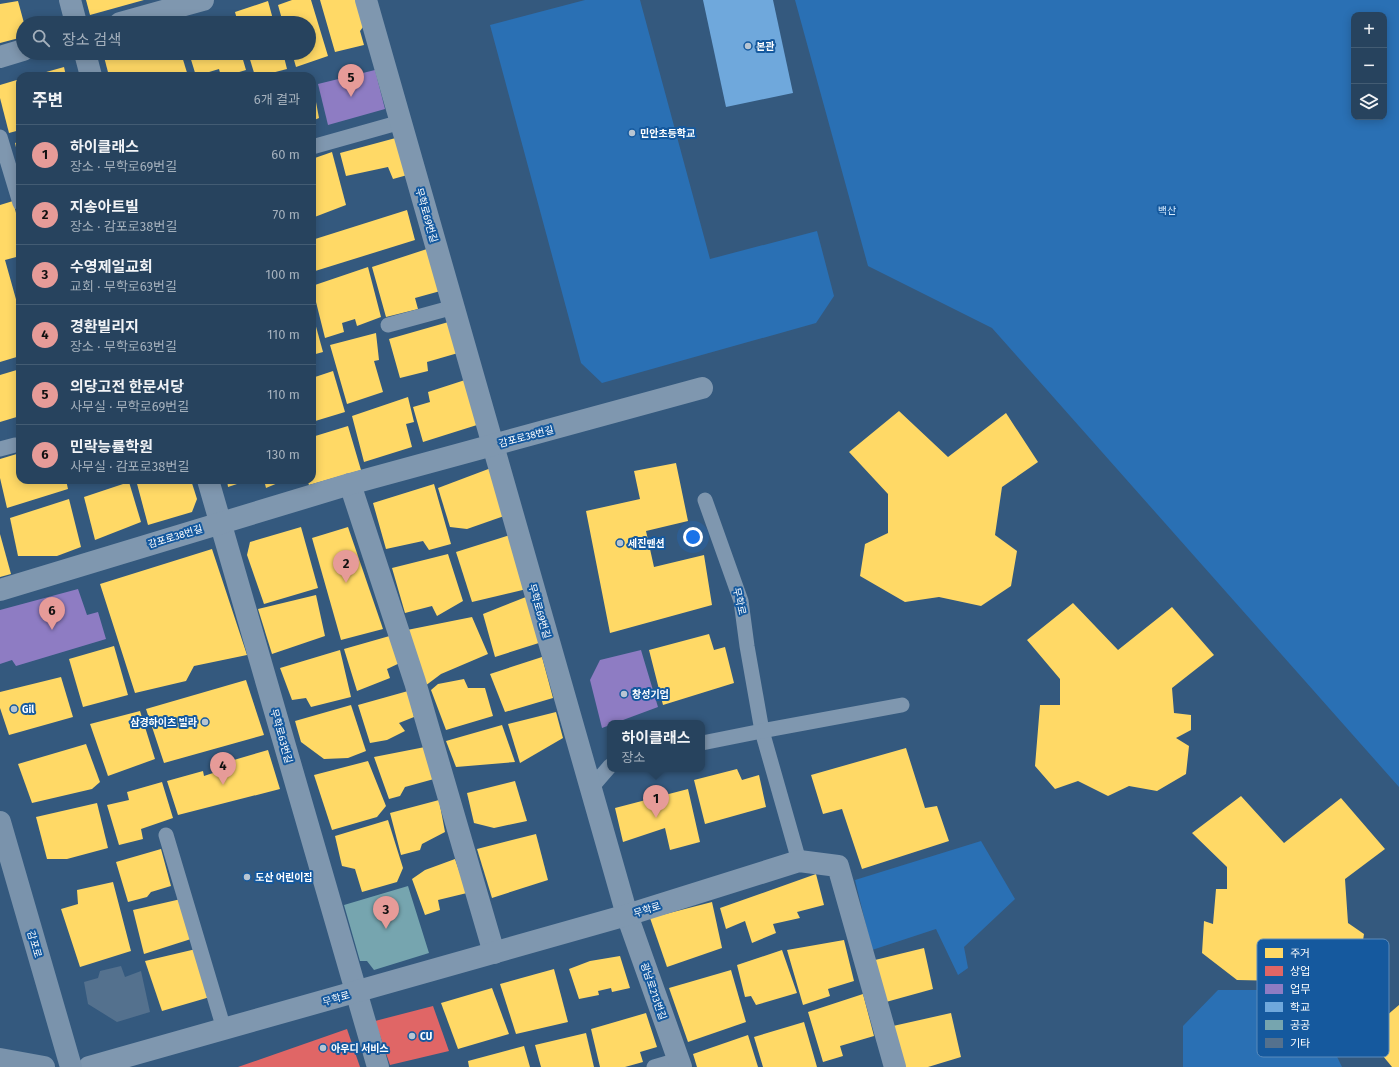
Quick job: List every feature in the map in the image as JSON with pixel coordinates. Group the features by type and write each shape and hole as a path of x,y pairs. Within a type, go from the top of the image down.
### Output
{"street":[{"path":"70,0 74,16"},
{"path":"145,16 203,0"},
{"name":"무학로69번길","path":"366,0 627,915"},
{"path":"0,57 16,52"},
{"path":"87,60 91,72"},
{"name":"감포로38번길","path":"0,590 350,484 702,388"},
{"name":"무학로63번길","path":"209,484 378,1067"},
{"path":"350,484 415,682 494,953"},
{"name":"감포로","path":"0,822 71,1067"},
{"name":"무학로","path":"89,1067 627,915 799,861 838,866 895,1067"},
{"name":"광남로213번길","path":"627,915 679,1064"},
{"path":"0,1059 44,1067"}],"lane":[{"path":"316,146 401,122"},
{"path":"0,136 16,190"},
{"path":"388,325 454,307"},
{"path":"0,450 15,445"},
{"name":"무학로","path":"705,500 741,601 747,646 762,731 799,861"},
{"path":"705,742 902,705"},
{"path":"591,788 607,769"},
{"path":"166,836 224,1029"},
{"path":"654,1067 679,1064"}],"green space":[{"path":"585,0 640,0 710,259 817,231 834,296 816,323 602,383 581,363 490,25"},
{"name":"백산","path":"795,0 1399,0 1399,787 992,328 868,266"},
{"path":"981,841 1015,899 964,947 968,968 958,975 936,929 872,950 855,880"},
{"path":"1218,990 1257,990 1257,1057 1337,1057 1342,1067 1183,1067 1183,1026"}],"building: 주거":[{"path":"86,0 144,0 90,15"},
{"path":"292,0 311,0 316,16 281,16 278,5"},
{"path":"320,0 360,0 366,23 360,31 364,45 335,52"},
{"path":"18,1 22,16 16,16 16,39 0,43 0,4"},
{"path":"268,1 272,16 236,16 235,12"},
{"path":"316,16 328,56 296,67 294,60 316,60"},
{"path":"105,60 183,60 187,72 108,72"},
{"path":"191,60 243,60 246,70 239,72 220,72 219,69 209,72 195,72"},
{"path":"250,60 285,60 287,69 275,72 254,72"},
{"path":"64,67 65,72 46,72"},
{"path":"16,80 16,131 9,133 0,98 0,85"},
{"path":"316,102 319,118 316,119"},
{"path":"403,136 411,174 393,179 388,167 346,176 340,153"},
{"path":"332,152 346,205 316,216 316,158"},
{"path":"13,201 16,213 16,257 5,260 16,299 16,357 0,362 0,205"},
{"path":"407,210 415,240 316,271 316,239"},
{"path":"433,247 444,290 415,298 418,309 386,317 372,267"},
{"path":"368,267 381,317 357,326 355,319 342,323 344,332 325,338 316,302 316,285"},
{"path":"452,321 458,353 427,362 428,371 400,378 389,339"},
{"path":"316,327 323,352 316,354"},
{"path":"376,333 379,360 374,361 383,392 347,404 330,345"},
{"path":"16,370 16,417 0,422 0,375"},
{"path":"333,371 345,412 316,421 316,377"},
{"path":"465,380 477,425 423,442 413,407 430,402 428,392"},
{"path":"408,397 414,422 406,424 412,447 364,462 352,416"},
{"path":"899,411 948,457 1006,413 1038,462 1002,487 995,535 1017,551 1011,586 981,606 939,597 905,602 860,576 865,544 888,533 888,494 849,452"},
{"path":"348,426 361,470 316,483 316,436"},
{"path":"16,454 16,484 67,484 68,489 7,508 0,478 0,459"},
{"name":"세진맨션","path":"676,463 688,521 646,531 654,567 704,555 712,605 610,633 586,511 640,499 634,471"},
{"path":"491,468 507,515 467,529 450,527 438,488"},
{"path":"123,484 130,484 141,522 95,540 84,497"},
{"path":"137,484 192,484 197,499 192,512 148,525"},
{"path":"228,484 237,484 228,487"},
{"path":"265,484 276,484 266,488"},
{"path":"434,484 451,544 429,550 423,541 386,549 373,503"},
{"path":"69,499 81,547 57,556 18,556 10,518"},
{"path":"301,527 318,588 264,604 247,555 250,542"},
{"path":"348,527 383,629 341,640 312,538"},
{"path":"516,533 531,588 472,602 456,552"},
{"path":"0,534 11,574 0,577"},
{"path":"212,549 247,655 194,666 186,681 135,693 100,584"},
{"path":"448,554 463,601 437,616 432,606 405,613 392,568"},
{"path":"316,595 325,636 272,654 258,609"},
{"path":"531,595 542,642 495,657 483,614"},
{"path":"1073,603 1118,650 1172,607 1214,655 1172,688 1174,713 1191,715 1191,730 1176,738 1189,746 1186,774 1157,791 1129,786 1108,796 1078,781 1055,789 1035,766 1040,705 1060,705 1060,679 1027,640"},
{"path":"472,617 488,654 441,674 425,686 407,630"},
{"path":"709,634 714,650 725,647 734,683 663,705 649,650"},
{"path":"393,635 402,662 387,669 390,678 357,691 344,649"},
{"path":"114,646 128,695 83,707 69,659"},
{"path":"340,650 351,697 311,707 306,698 292,700 280,668"},
{"path":"542,657 553,698 505,712 490,674"},
{"path":"61,677 73,717 9,735 0,708 0,692"},
{"path":"464,679 468,688 485,688 493,716 446,730 431,690 438,684"},
{"name":"삼경하이츠 빌라","path":"246,680 264,735 164,763 146,709"},
{"path":"408,691 414,717 399,723 405,731 387,740 370,743 358,705"},
{"path":"351,705 366,751 348,758 324,759 301,742 295,721"},
{"path":"140,711 155,759 108,776 90,724"},
{"path":"556,712 563,738 520,763 508,724"},
{"path":"502,725 515,762 456,767 446,741"},
{"path":"86,744 100,782 92,789 32,803 18,764"},
{"path":"425,747 434,779 405,787 400,796 389,799 374,757"},
{"path":"906,748 925,808 937,806 949,841 862,869 842,809 823,814 811,775"},
{"path":"268,750 280,789 178,815 167,781 203,771 204,776 228,768 227,762"},
{"path":"368,761 386,806 377,817 332,830 314,775"},
{"path":"737,769 742,780 759,775 766,807 705,824 694,780"},
{"path":"515,781 527,821 494,828 474,823 467,793"},
{"path":"162,782 173,818 141,829 143,839 119,845 107,805 129,800 127,792"},
{"path":"688,789 700,842 670,850 665,828 623,842 615,808"},
{"path":"1241,796 1284,843 1341,798 1385,849 1345,879 1348,923 1364,934 1363,939 1257,939 1257,980 1237,980 1202,953 1204,921 1213,924 1216,889 1227,889 1227,867 1192,833"},
{"path":"439,800 445,832 422,844 420,850 401,855 390,813"},
{"path":"97,803 108,848 67,859 47,859 36,817"},
{"path":"388,820 403,868 397,882 362,892 355,869 342,866 335,836"},
{"path":"536,834 548,880 492,898 477,849"},
{"path":"161,849 171,886 151,892 147,897 128,902 116,862"},
{"path":"455,859 467,893 438,900 440,910 425,915 412,879 425,870"},
{"path":"816,874 824,905 797,912 800,918 773,924 776,933 752,943 745,921 726,929 720,908"},
{"path":"113,882 131,951 80,967 61,909 78,904 77,890"},
{"path":"181,899 191,939 144,954 133,910"},
{"path":"712,902 722,948 667,967 650,918"},
{"path":"844,940 854,981 828,989 830,996 803,1005 787,950"},
{"path":"924,948 933,989 886,1002 875,960"},
{"path":"196,949 210,997 162,1011 145,961"},
{"path":"782,950 797,993 756,1005 751,996 745,997 737,965"},
{"path":"620,956 630,988 612,992 611,988 598,991 599,995 579,999 569,969 590,961"},
{"path":"554,969 568,1022 516,1034 500,984"},
{"path":"731,970 746,1022 688,1042 669,988"},
{"path":"492,988 509,1034 458,1049 441,1003"},
{"path":"863,994 874,1036 840,1046 843,1056 823,1062 808,1012"},
{"path":"1399,1005 1399,1067 1392,1067 1384,1057 1389,1057 1389,1014"},
{"path":"646,1013 657,1047 640,1052 643,1062 625,1067 600,1067 591,1029"},
{"path":"951,1013 961,1057 928,1067 902,1067 893,1026"},
{"path":"804,1022 817,1067 763,1067 754,1037"},
{"path":"586,1033 594,1067 541,1067 535,1045"},
{"path":"748,1035 758,1067 697,1067 693,1054"},
{"path":"524,1046 530,1067 469,1067 468,1061"}],"building: 상업":[{"name":"CU","path":"433,1006 449,1051 390,1065 375,1021"},
{"name":"아우디 서비스","path":"347,1029 360,1067 238,1067"}],"building: 업무":[{"path":"375,70 385,109 328,125 318,84"},
{"path":"78,589 87,615 98,612 106,639 16,666 12,660 0,664 0,610"},
{"name":"창성기업","path":"641,650 658,707 623,720 607,720 607,726 602,728 590,680 600,660"}],"building: 학교":[{"name":"본관","path":"703,0 773,0 793,93 726,107"}],"building: 공공":[{"path":"408,886 429,953 374,970 367,961 360,961 344,905"}],"building: 기타":[{"path":"121,966 125,977 141,971 150,1012 117,1022 88,1004 84,982 98,978 100,971"}],"place":[{"name":"본관","path":"748,46"},
{"name":"의당고전 한문서당","path":"351,97"},
{"name":"민안초등학교","path":"632,133"},
{"name":"세진맨션","path":"620,543"},
{"name":"지송아트빌","path":"346,583"},
{"name":"민락능률학원","path":"52,630"},
{"name":"창성기업","path":"624,694"},
{"name":"Gil","path":"14,709"},
{"name":"삼경하이츠 빌라","path":"205,722"},
{"name":"경환빌리지","path":"223,785"},
{"name":"하이클래스","path":"656,818"},
{"name":"도산 어린이집","path":"247,877"},
{"name":"수영제일교회","path":"386,929"},
{"name":"CU","path":"412,1036"},
{"name":"아우디 서비스","path":"323,1048"}]}
